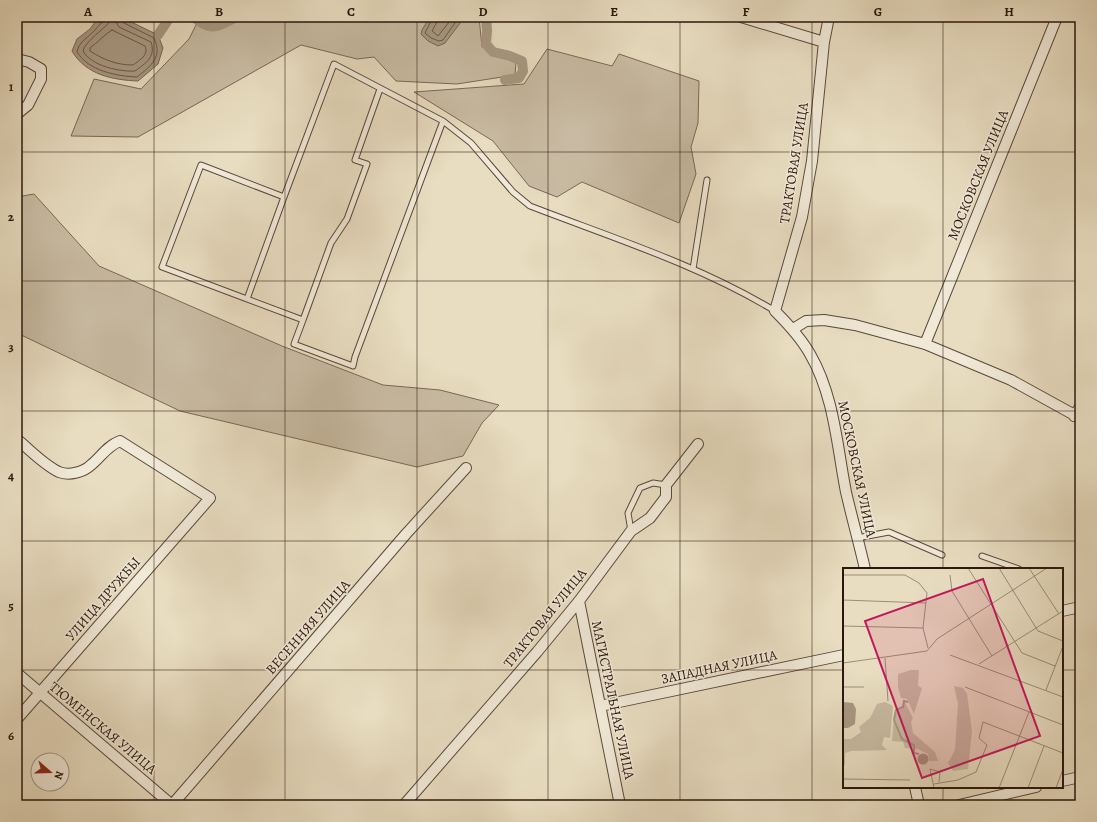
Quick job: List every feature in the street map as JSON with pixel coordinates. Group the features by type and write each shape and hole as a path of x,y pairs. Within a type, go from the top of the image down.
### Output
{"street":[{"path":"741,17 824,42"},
{"name":"ТРАКТОВАЯ УЛИЦА","path":"775,311 802,217 812,161 824,42 829,17"},
{"name":"МОСКОВСКАЯ УЛИЦА","path":"925,344 1057,17"},
{"path":"17,59 29,62 41,69 41,79 28,105 17,114"},
{"name":"МОСКОВСКАЯ УЛИЦА","path":"775,311 793,329 810,353 821,377 829,403 847,493 865,568"},
{"path":"793,329 806,321 824,320 855,325 925,344 1012,380 1077,417 1080,407"},
{"name":"УЛИЦА ДРУЖБЫ","path":"17,439 60,472 75,473 90,466 112,445 120,441 210,498 17,719"},
{"name":"ТРАКТОВАЯ УЛИЦА","path":"404,805 537,652 579,601 630,531 650,518 666,496 666,485 698,444"},
{"name":"ВЕСЕННЯЯ УЛИЦА","path":"172,805 406,534 466,468"},
{"name":"МАГИСТРАЛЬНАЯ УЛИЦА","path":"579,601 620,805"},
{"path":"1063,611 1080,607"},
{"name":"ЗАПАДНАЯ УЛИЦА","path":"600,706 843,655"},
{"name":"ТЮМЕНСКАЯ УЛИЦА","path":"17,672 172,805"},
{"path":"1063,781 1080,777"},
{"path":"915,788 919,805"},
{"path":"959,805 1032,788"}],"lane":[{"path":"248,299 284,197 334,64 444,121 471,143 513,192 530,206 693,269 748,295 775,311"},
{"path":"380,89 355,160 367,164 347,219 331,243 294,344 353,366 355,357 444,121"},
{"path":"284,197 201,165 162,267 303,320"},
{"path":"693,269 707,180"},
{"path":"630,531 628,513 640,488 653,483 666,485"},
{"path":"858,538 889,532 942,555"},
{"path":"982,556 1016,568"}],"shaded area":[{"path":"200,17 479,17 482,47 516,62 515,75 457,84 396,81 374,57 357,59 301,45 138,137 71,136 94,79 141,89 189,39"},
{"path":"547,49 612,66 619,54 699,81 698,123 691,147 696,174 679,223 582,182 557,197 529,186 493,141 414,92 524,84"},
{"path":"34,194 99,266 282,346 383,385 440,390 499,405 482,423 463,456 417,467 180,411 17,333 17,197"}],"water":[{"path":"106,17 127,20 158,35 163,48 158,64 138,81 119,79 101,75 92,71 78,59 72,51 77,39 90,29 96,21"},
{"path":"430,17 464,18 445,43 438,46 428,41 421,34"}],"waterway":[{"path":"158,35 170,17"},
{"path":"194,17 205,25 210,26 225,23 236,17"},
{"path":"486,17 486,44 493,52 510,56 522,61 523,71 519,78 505,80"}]}
